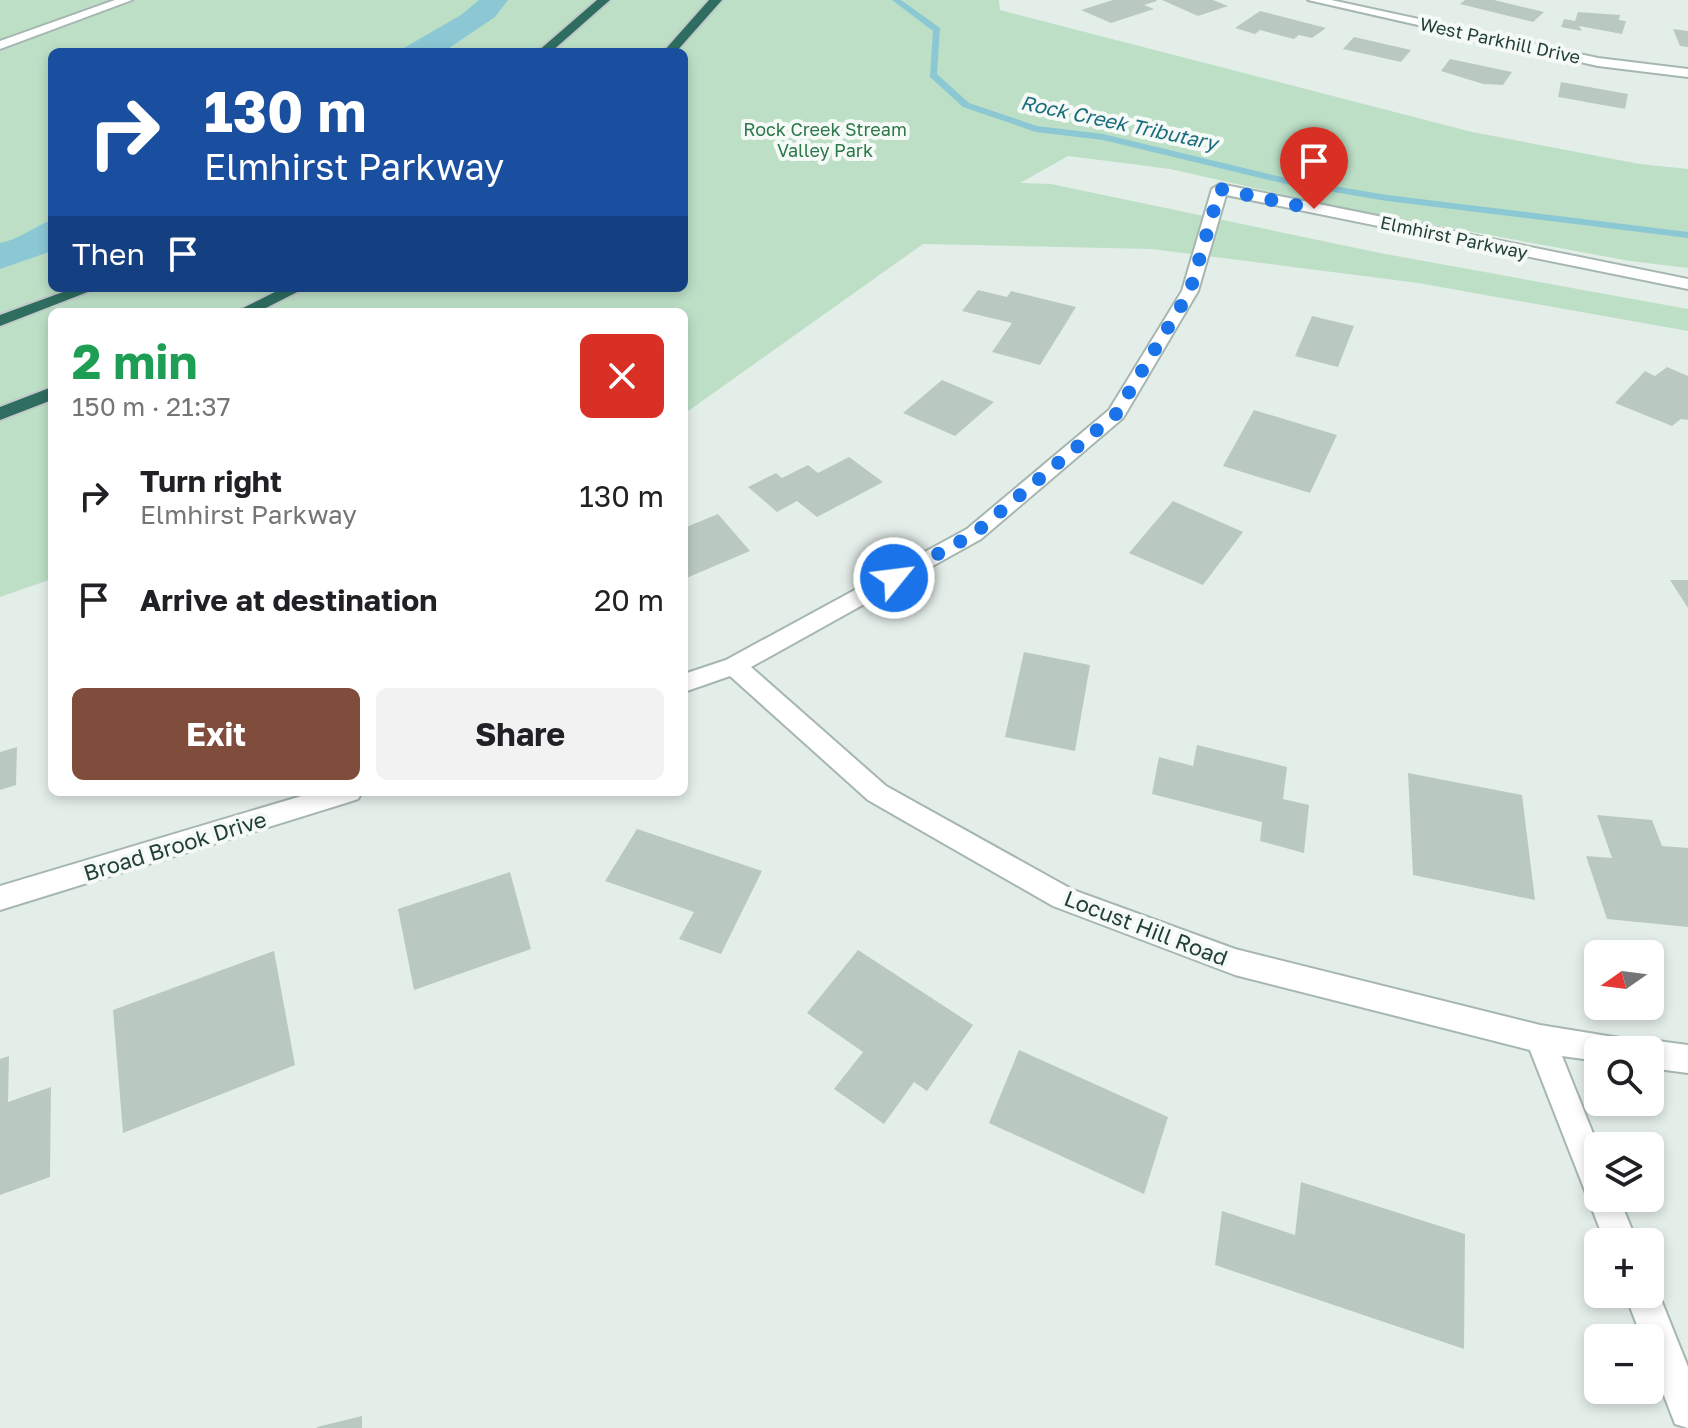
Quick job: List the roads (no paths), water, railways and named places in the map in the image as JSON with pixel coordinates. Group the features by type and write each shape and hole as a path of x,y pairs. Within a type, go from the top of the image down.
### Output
{"highway":[{"path":"548,48 604,0"},
{"path":"673,48 716,0"},
{"path":"0,321 79,292"},
{"path":"253,308 288,292"},
{"path":"0,414 48,395"}],"street":[{"path":"0,45 126,0"},
{"name":"West Parkhill Drive","path":"1314,0 1598,62 1688,73"},
{"name":"Elmhirst Parkway","path":"734,666 974,534 1116,414 1190,291 1220,189 1688,284"},
{"path":"688,682 734,666"},
{"name":"Locust Hill Road","path":"734,666 877,793 1063,898 1235,962 1540,1039 1584,1045"},
{"name":"Broad Brook Drive","path":"0,898 336,796"},
{"path":"1540,1039 1584,1150"},
{"path":"1664,1056 1688,1059"},
{"path":"1648,1308 1688,1411"}],"water":[{"path":"479,0 508,0 495,17 449,48 404,48 461,15"},
{"path":"48,222 48,252 0,269 0,243"}],"waterway":[{"name":"Rock Creek Tributary","path":"896,0 937,30 933,75 966,105 1036,129 1103,137 1286,181 1387,198 1688,235"}],"park label":[{"name":"Rock Creek Stream Valley Park","path":"825,140"}]}
